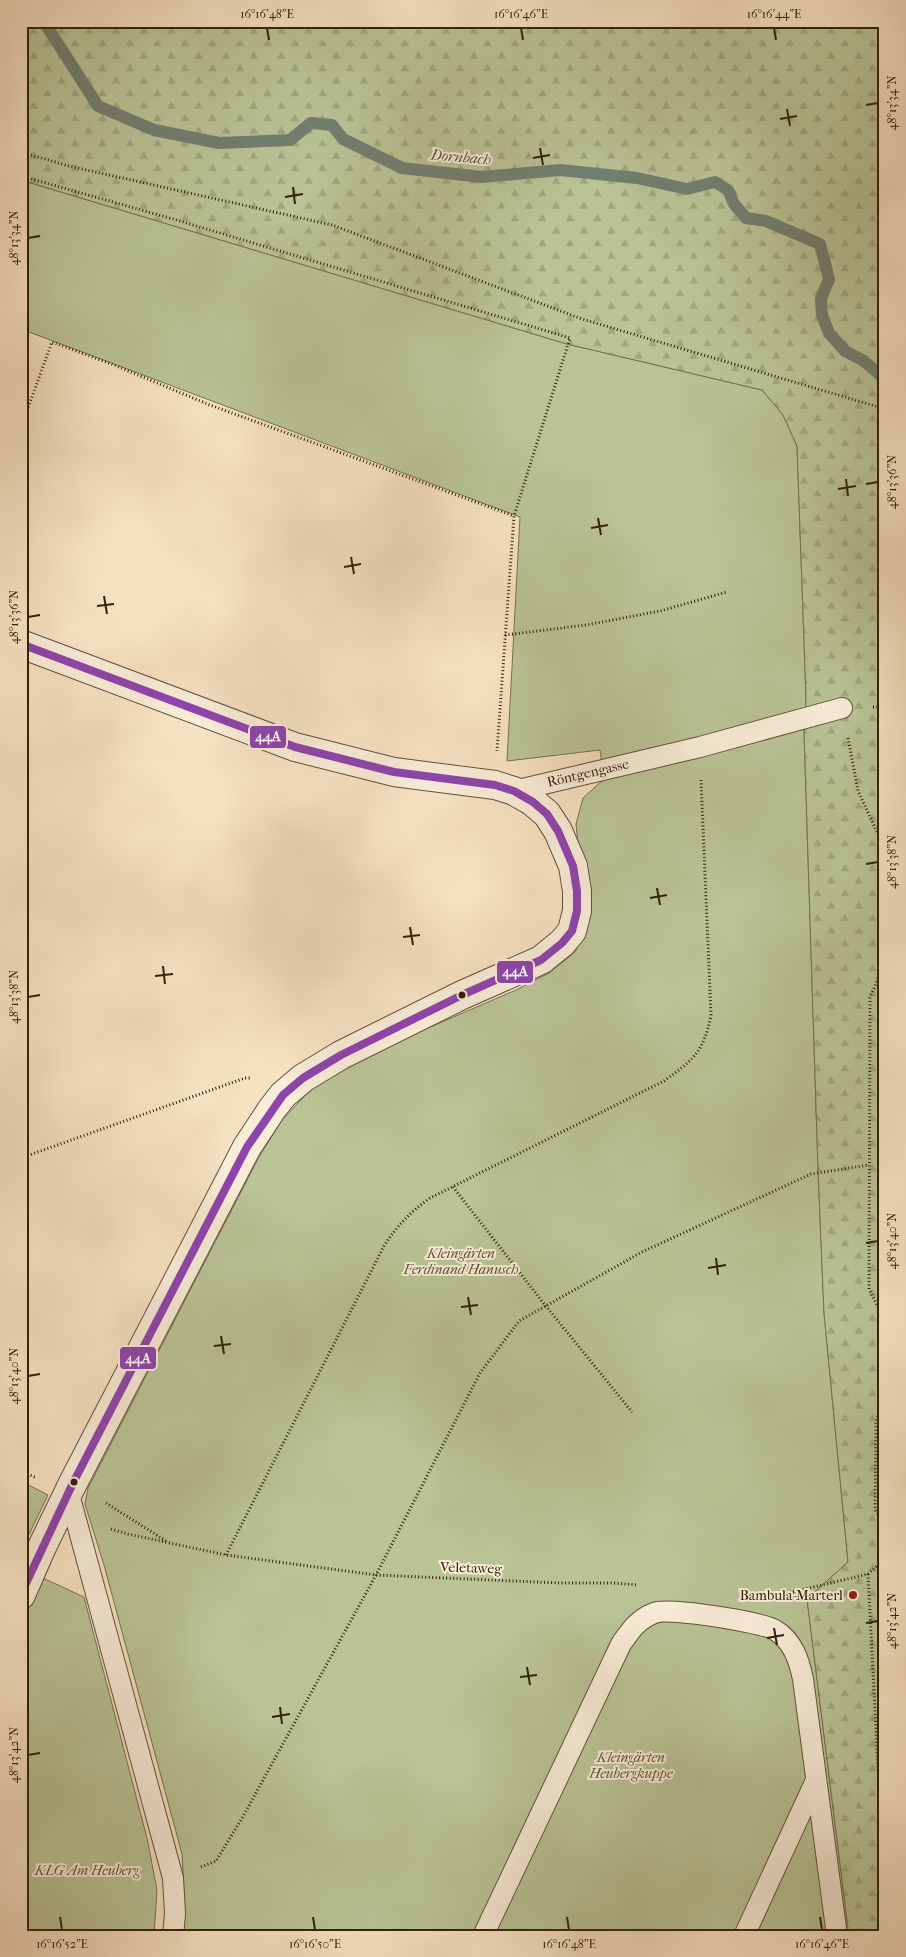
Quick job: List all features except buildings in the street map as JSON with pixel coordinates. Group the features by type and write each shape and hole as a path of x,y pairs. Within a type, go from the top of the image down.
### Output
{"street":[{"name":"Röntgengasse","path":"21,644 295,747 394,772 504,788"},
{"path":"21,1595 41,1549 248,1147 283,1095 303,1078 342,1055 462,995 540,960 562,943 572,932 577,912 577,891 569,858 558,831 547,814 533,802 504,788"}],"lane":[{"name":"Röntgengasse","path":"504,788 700,747 842,708"},
{"path":"69,1494 174,1878 175,1914 173,1936"},
{"path":"483,1936 621,1644 637,1622 656,1612 678,1612 752,1623 775,1630 791,1644 798,1658 803,1679 837,1936"},
{"path":"744,1936 816,1780"}],"path":[{"path":"21,152 69,166 332,225 582,319 885,409"},
{"path":"21,176 180,221 570,338 514,516 506,635 504,788"},
{"path":"21,427 52,342 114,365 210,405 514,516"},
{"path":"506,635 586,625 660,611 727,592"},
{"path":"842,708 858,791 885,849"},
{"path":"226,1555 384,1246 399,1224 414,1209 430,1198 664,1081 692,1061 702,1045 708,1031 711,1015 700,747"},
{"path":"885,962 870,998 869,1165 869,1289 885,1320"},
{"path":"21,1158 245,1078 266,1080 283,1095"},
{"path":"174,1878 216,1861 376,1575 480,1373 519,1321 642,1252 811,1174 869,1165"},
{"path":"453,1187 632,1412"},
{"path":"885,1389 876,1423 875,1510 885,1523"},
{"name":"Veletaweg","path":"69,1494 85,1521 128,1534 226,1555 376,1575 640,1585"},
{"path":"104,1503 167,1542"},
{"path":"774,1596 868,1574 885,1560"},
{"path":"868,1574 878,1768 885,1855"}],"green space":[{"path":"21,21 885,21 885,1936 849,1936 807,1599 848,1562 824,1313 804,731 806,698 797,446 783,415 762,390 567,344 21,180"},
{"name":"Kleingärten Ferdinand Hanusch","path":"21,180 567,344 762,390 783,415 797,446 806,698 804,731 824,1313 848,1562 807,1599 849,1936 181,1936 184,1891 182,1854 104,1565 85,1504 88,1488 259,1157 282,1120 314,1086 356,1059 516,990 549,973 575,952 586,929 576,824 583,798 604,779 600,750 507,761 520,517 21,329"},
{"path":"21,1481 48,1495 21,1551"},
{"name":"KLG Am Heuberg","path":"21,1568 84,1597 147,1838 157,1890 154,1936 21,1936"}],"waterway":[{"name":"Dornbach","path":"39,21 46,25 98,106 154,130 219,143 290,140 311,123 332,125 343,139 402,168 482,177 560,170 637,178 687,189 715,182 728,190 734,204 746,218 766,221 820,244 829,279 821,299 822,315 829,333 845,351 864,361 885,379"}],"transit line":[{"name":"44A","path":"21,644 295,747 394,772 495,785 514,791 533,802 547,814 558,831 573,866 577,891 577,911 572,931 562,943 541,960 462,995 341,1055 303,1078 283,1095 247,1147 73,1483 21,1594"}],"place":[{"name":"Bambula-Marterl","path":"853,1595"}],"park label":[{"name":"Kleingärten Heubergkuppe","path":"631,1765"}]}
